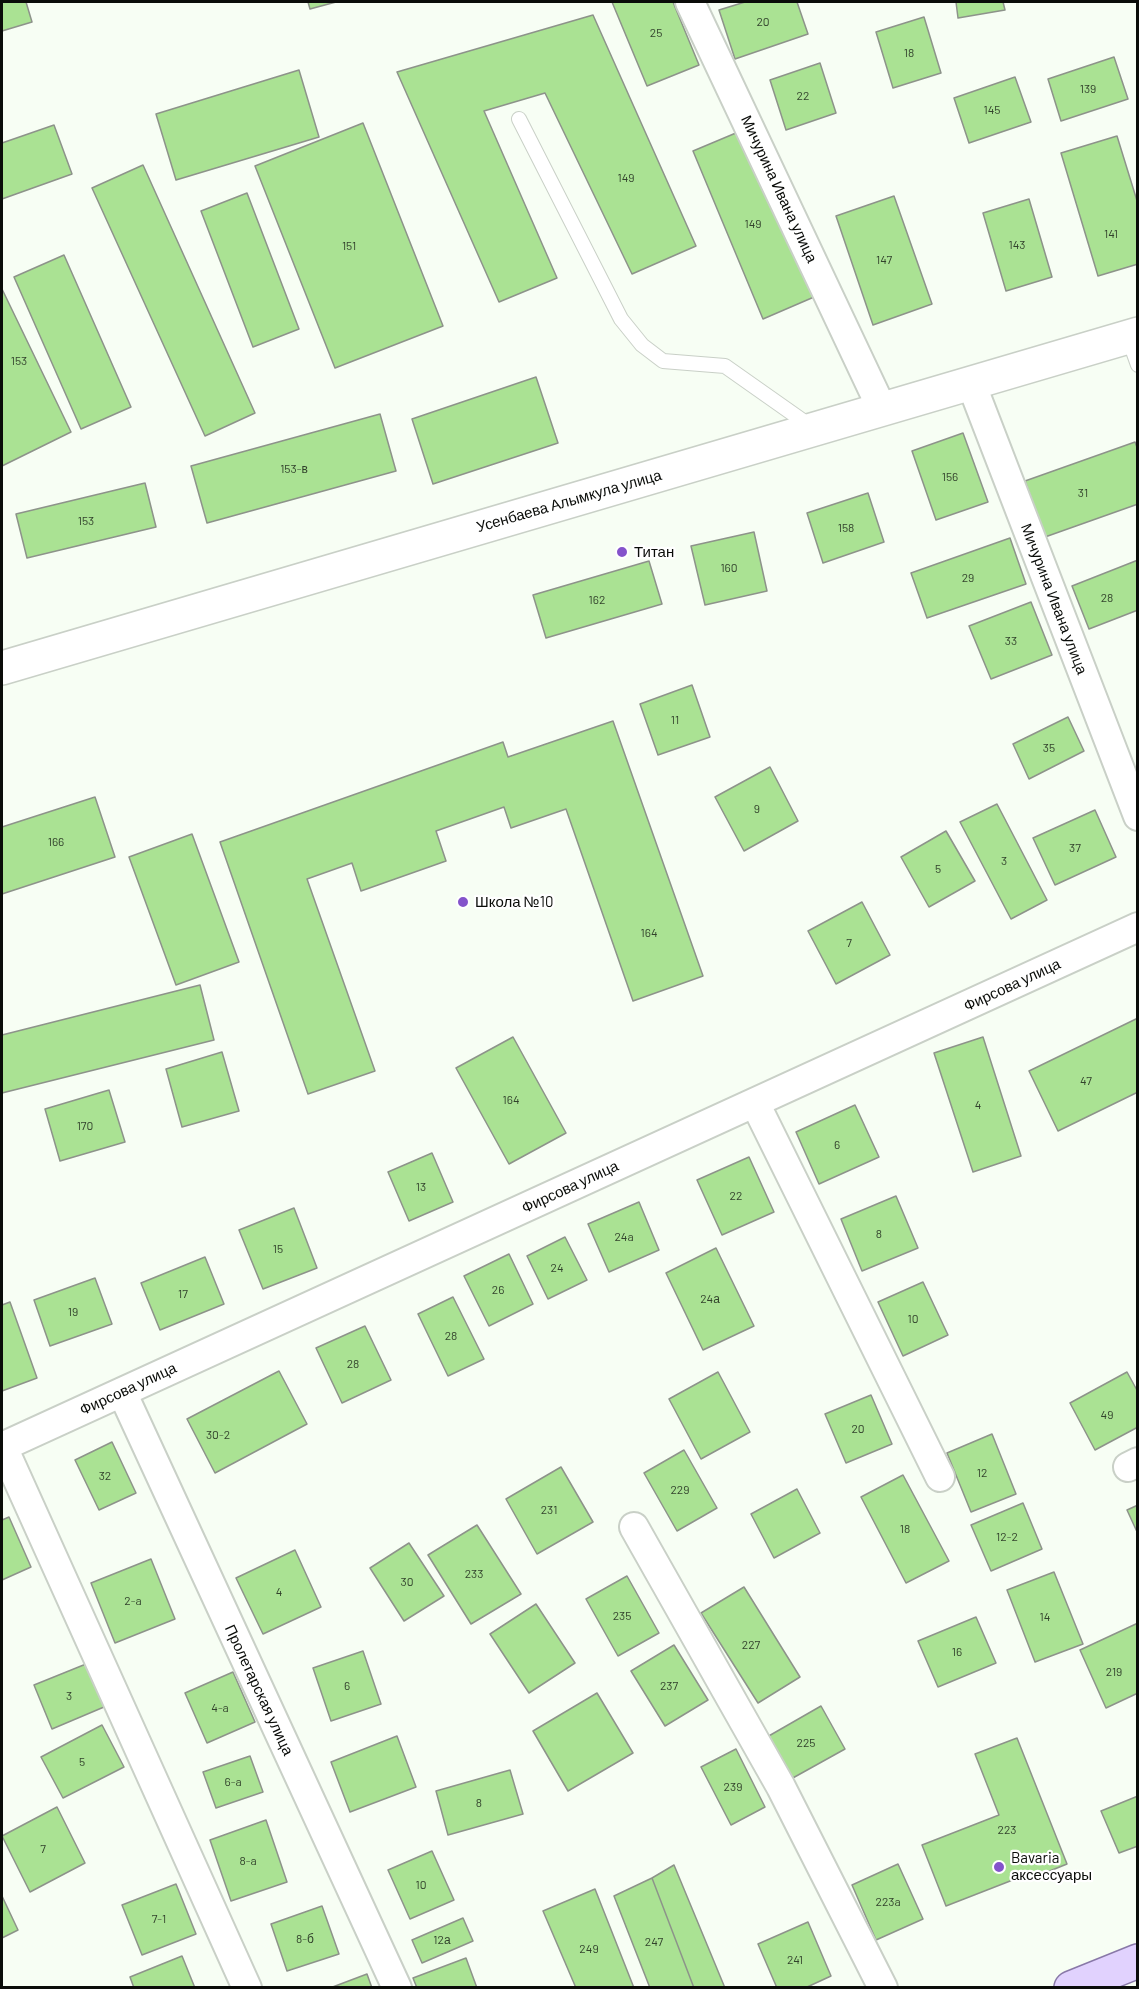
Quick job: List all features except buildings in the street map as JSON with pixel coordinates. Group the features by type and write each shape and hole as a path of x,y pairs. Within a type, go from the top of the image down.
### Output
{"main road":[{"path":"1071,1988 1137,1961"}],"street":[{"name":"Мичурина Ивана улица","path":"690,2 882,409"},
{"name":"Усенбаева Алымкула улица","path":"2,668 971,383 1134,345"},
{"name":"Мичурина Ивана улица","path":"971,383 1137,816"},
{"name":"Фирсова улица","path":"2,1447 1137,927"},
{"path":"755,1103 940,1477"},
{"name":"Пролетарская улица","path":"122,1392 397,1988"},
{"path":"2,1447 247,1988"},
{"path":"634,1527 781,1787 883,1988"}],"lane":[{"path":"519,119 621,319 642,345 663,361 725,366 815,429"}],"place":[{"name":"Титан","path":"622,552"},
{"name":"Школа №10","path":"463,902"},
{"name":"Bavaria аксеcсуары","path":"999,1867"}]}
